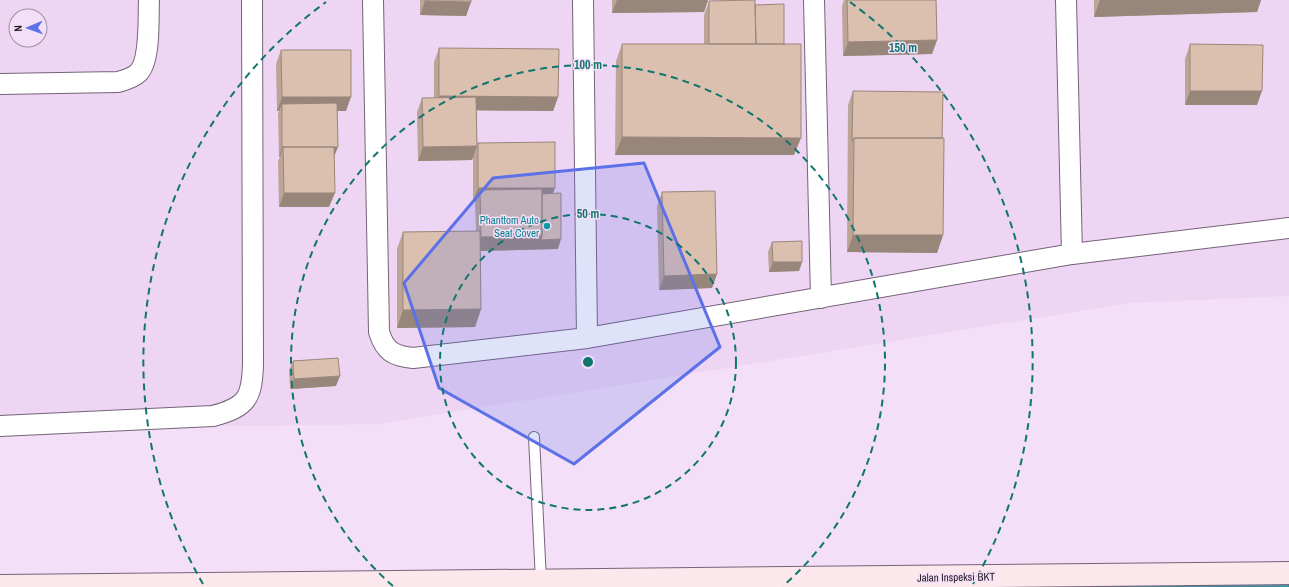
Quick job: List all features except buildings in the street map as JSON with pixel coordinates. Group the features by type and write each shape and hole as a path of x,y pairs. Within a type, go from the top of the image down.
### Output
{"street":[{"path":"0,84 118,82 129,79 139,73 148,46 149,0"},
{"path":"0,426 213,416 235,409 250,392 253,364 252,0"},
{"path":"373,0 379,332 383,344 391,352 401,357 413,358 587,338 1072,254 1289,228"},
{"path":"583,0 587,338"},
{"path":"814,0 821,298"},
{"path":"1066,0 1072,254"},
{"name":"Jalan Inspeksi BKT","path":"0,586 1289,573"}],"lane":[{"path":"534,437 541,581"}],"highlighted area":[{"path":"644,163 720,347 574,464 439,388 404,283 493,178"}],"shaded area":[{"path":"0,0 1289,0 1289,296 1129,303 379,424 264,426 0,425"}],"water":[{"path":"1289,581 1289,587 961,587"}],"place":[{"name":"Phanttom Auto Seat Cover","path":"547,226"}]}
